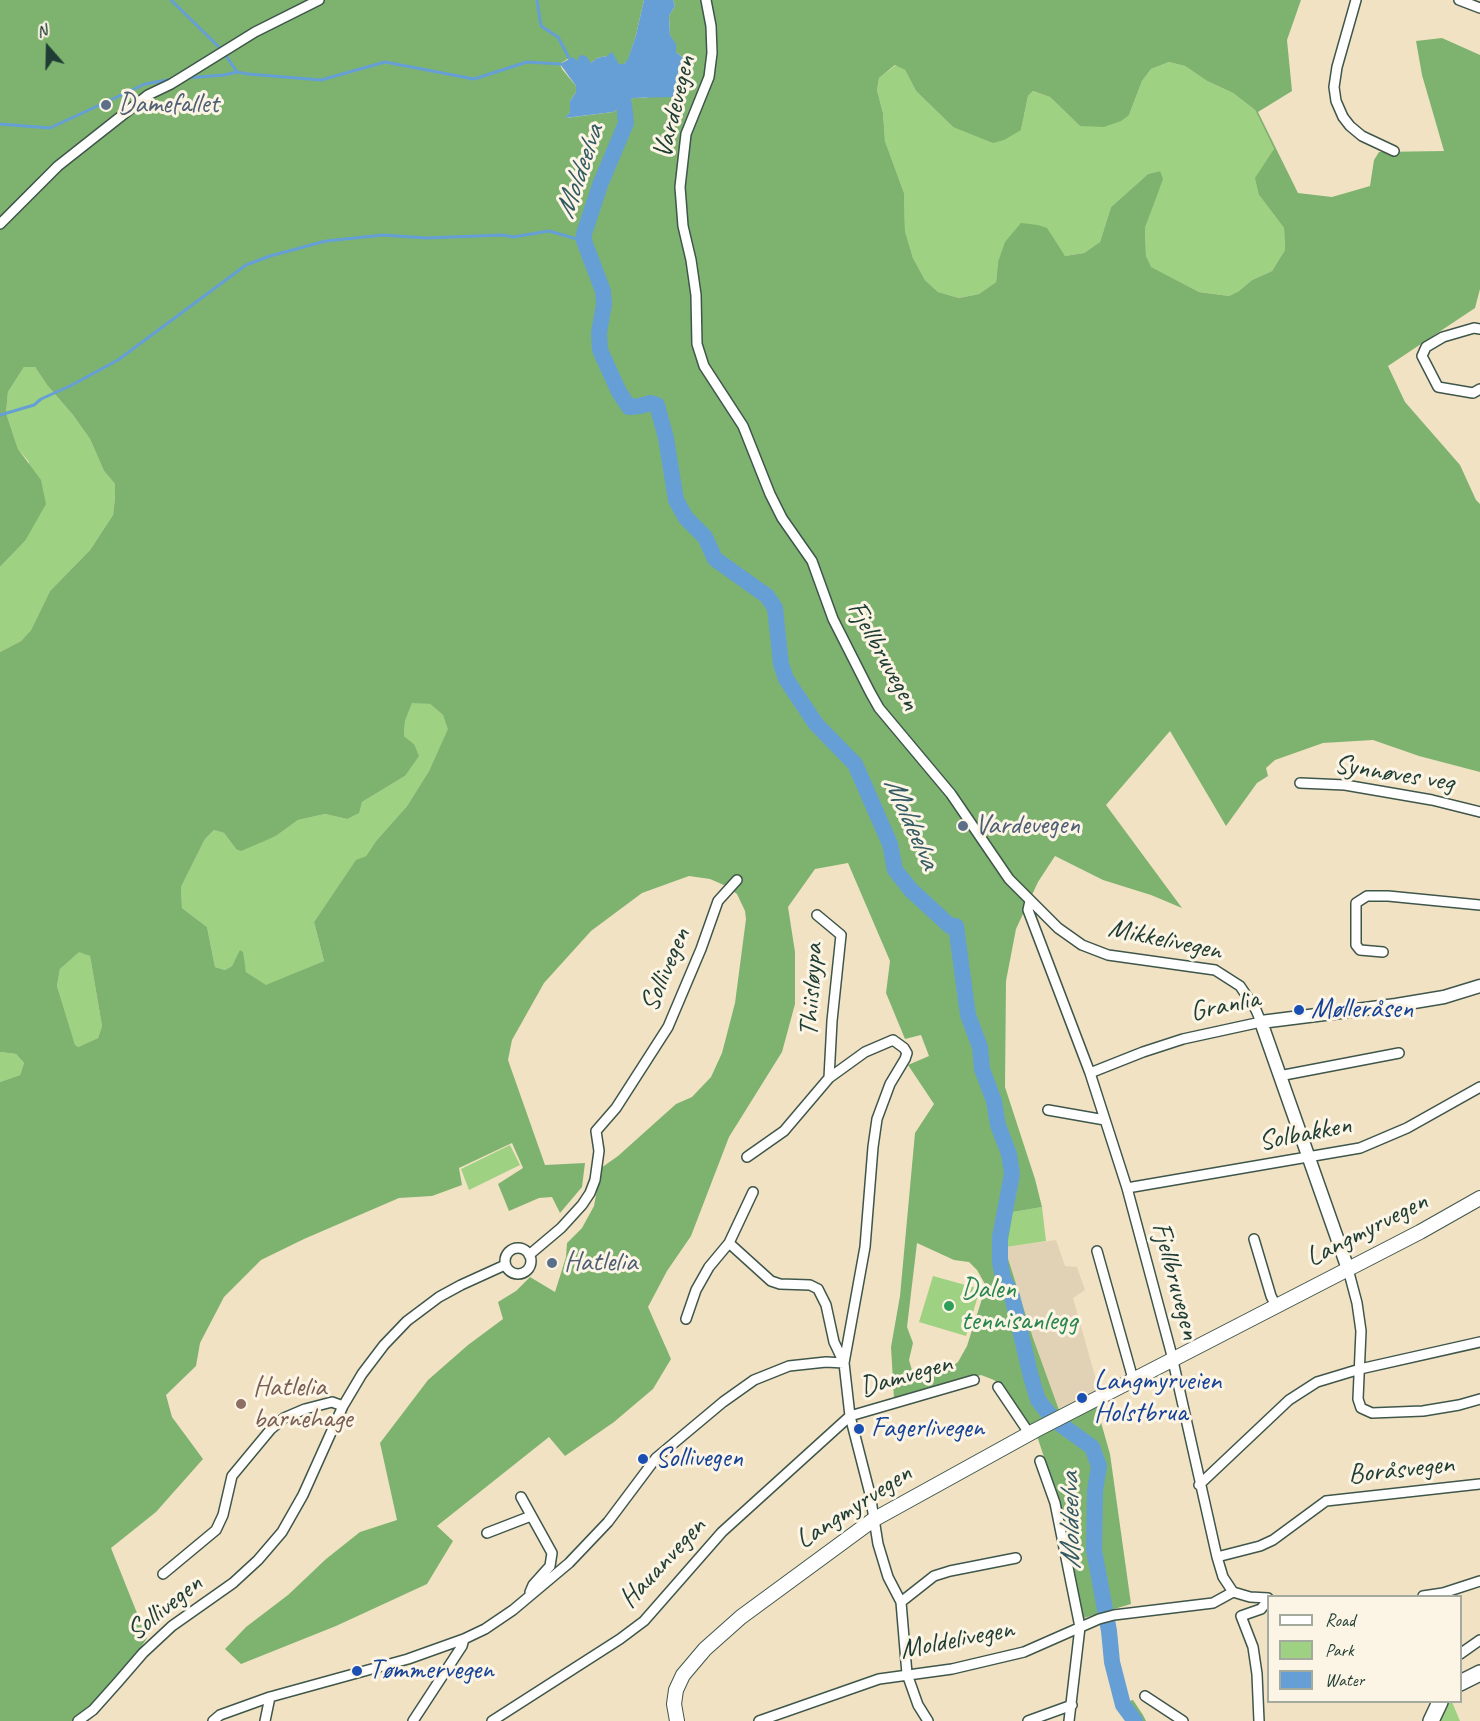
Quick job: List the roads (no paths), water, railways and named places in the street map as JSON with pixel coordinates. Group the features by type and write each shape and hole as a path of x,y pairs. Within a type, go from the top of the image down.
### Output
{"main road":[{"name":"Langmyrvegen","path":"677,1721 674,1704 676,1690 683,1676 705,1649 741,1617 873,1520 1032,1432 1444,1219 1480,1198"},
{"path":"1462,1682 1480,1673"},
{"path":"1431,1721 1439,1703"}],"street":[{"path":"0,224 75,152 148,95 172,83 255,32 319,0"},
{"name":"Vardevegen","path":"691,260 683,226 680,186 686,134 709,77 712,53 711,26 706,0"},
{"path":"1356,0 1337,67 1334,87 1335,101 1350,126 1362,136 1394,151"},
{"path":"1460,0 1480,8"},
{"name":"Fjellbruvegen","path":"691,260 696,296 697,344 704,366 742,426 782,518 812,561 833,619 853,660 879,708 951,794 1009,879 1030,901 1028,910 1089,1073 1126,1188 1172,1360 1217,1557 1223,1577 1233,1592"},
{"path":"1480,329 1474,328 1443,337 1426,347 1422,356 1438,387 1473,393 1480,389"},
{"name":"Synnøves veg","path":"1300,783 1345,785 1432,800 1480,812"},
{"name":"Sollivegen","path":"529,1254 561,1228 582,1206 590,1193 595,1180 598,1151 596,1131 616,1108 668,1027 701,949 718,901 737,880"},
{"path":"1383,952 1360,950 1356,945 1356,903 1367,896 1480,905"},
{"name":"Mikkelivegen","path":"1030,901 1066,934 1082,945 1108,955 1215,970 1240,986 1261,1022 1348,1269 1359,1316 1358,1399 1361,1408 1367,1412 1423,1411 1480,1399"},
{"name":"Thiisløypa","path":"817,915 841,935 829,1078"},
{"name":"Granlia","path":"1089,1073 1184,1039 1261,1022 1444,997 1480,986"},
{"path":"747,1157 784,1131 829,1078 865,1052 892,1040 904,1048 907,1053 890,1084 877,1119 865,1247 844,1363 850,1416 870,1494 873,1520 885,1571 902,1602 908,1674 918,1705 928,1721"},
{"path":"1279,1077 1399,1053"},
{"name":"Solbakken","path":"1126,1188 1341,1153 1374,1143 1428,1118 1480,1087"},
{"path":"1048,1110 1105,1120"},
{"path":"686,1319 696,1290 709,1267 729,1243 753,1192"},
{"path":"1254,1239 1275,1306"},
{"path":"729,1243 771,1281 780,1284 810,1285 818,1289 825,1305 834,1342 844,1363"},
{"name":"Sollivegen","path":"505,1265 507,1254 512,1250 523,1250 529,1254"},
{"path":"1097,1251 1133,1379"},
{"name":"Sollivegen","path":"505,1265 513,1273 521,1274 530,1266 529,1254"},
{"name":"Sollivegen","path":"78,1721 93,1710 143,1653 172,1626 233,1583 258,1560 282,1532 303,1495 343,1406 362,1374 384,1345 407,1321 446,1293 505,1265"},
{"path":"1199,1485 1289,1400 1317,1382 1360,1369 1480,1342"},
{"path":"213,1721 220,1715 270,1697 408,1659 464,1639 499,1620 569,1563 594,1538 656,1458 723,1402 754,1380 789,1366 826,1362 844,1363"},
{"name":"Damvegen","path":"850,1416 974,1380"},
{"path":"998,1387 1032,1432"},
{"path":"163,1574 216,1530 223,1515 232,1476 271,1429 284,1419 305,1409 332,1402 343,1406"},
{"name":"Hauanvegen","path":"492,1721 620,1639 644,1620 722,1532 850,1416"},
{"path":"1040,1461 1055,1503 1080,1627 1069,1721"},
{"name":"Boråsvegen","path":"1217,1557 1260,1546 1273,1540 1326,1501 1480,1484"},
{"path":"521,1497 552,1553 550,1566 533,1585 531,1595"},
{"path":"487,1533 531,1516"},
{"path":"902,1602 929,1579 941,1573 1016,1558"},
{"path":"1430,1595 1480,1581"},
{"path":"1233,1592 1267,1599"},
{"name":"Moldelivegen","path":"759,1721 870,1682 990,1662 1024,1652 1098,1619 1213,1603 1233,1592"},
{"path":"1259,1721 1257,1674 1253,1647 1241,1616 1261,1609 1267,1602"},
{"path":"413,1721 462,1647 464,1639"},
{"path":"1462,1653 1480,1640"},
{"path":"1145,1696 1183,1721"},
{"path":"265,1721 270,1697"},
{"path":"1028,1721 1072,1705"}],"water":[{"path":"644,0 673,0 675,6 669,16 670,35 676,44 676,52 688,62 681,66 678,73 675,86 676,97 633,98 613,112 565,118 570,112 570,101 576,92 576,86 560,64 573,57 577,61 580,55 586,56 591,63 612,52 619,64 624,64 636,35"}],"waterway":[{"path":"171,0 221,49"},
{"path":"537,0 541,26 558,37 569,58"},
{"path":"225,54 237,72 321,80 385,62 474,79 527,62 560,64"},
{"path":"186,78 237,72"},
{"path":"0,124 50,128 145,84 173,79"},
{"name":"Moldeelva","path":"624,104 626,123 600,185 584,234 584,241 603,291 604,304 599,333 600,350 619,392 629,407 651,403 657,405 666,438 676,500 686,518 705,537 715,559 767,596 775,608 781,664 786,679 816,724 855,764 890,844 895,870 911,890 950,926 956,926 968,1015 980,1047 982,1069 994,1101 998,1125 1009,1154 1012,1174 1000,1237 1000,1262 1003,1278 1012,1296 1038,1400 1053,1419 1092,1447 1099,1466 1095,1491 1094,1550 1109,1631 1112,1662 1123,1705 1135,1721"},
{"path":"0,415 34,405 41,399 118,360 246,265 270,256 326,241 383,235 426,238 503,235 513,237 549,231 584,241"}],"place":[{"name":"Damefallet","path":"106,105"},
{"name":"Vardevegen","path":"963,826"},
{"name":"Mølleråsen","path":"1299,1010"},
{"name":"Hatlelia","path":"552,1263"},
{"name":"Dalen tennisanlegg","path":"949,1306"},
{"name":"Langmyrveien Holstbrua","path":"1082,1398"},
{"name":"Hatlelia barnehage","path":"241,1404"},
{"name":"Fagerlivegen","path":"859,1429"},
{"name":"Sollivegen","path":"643,1459"},
{"name":"Tømmervegen","path":"357,1671"}]}
